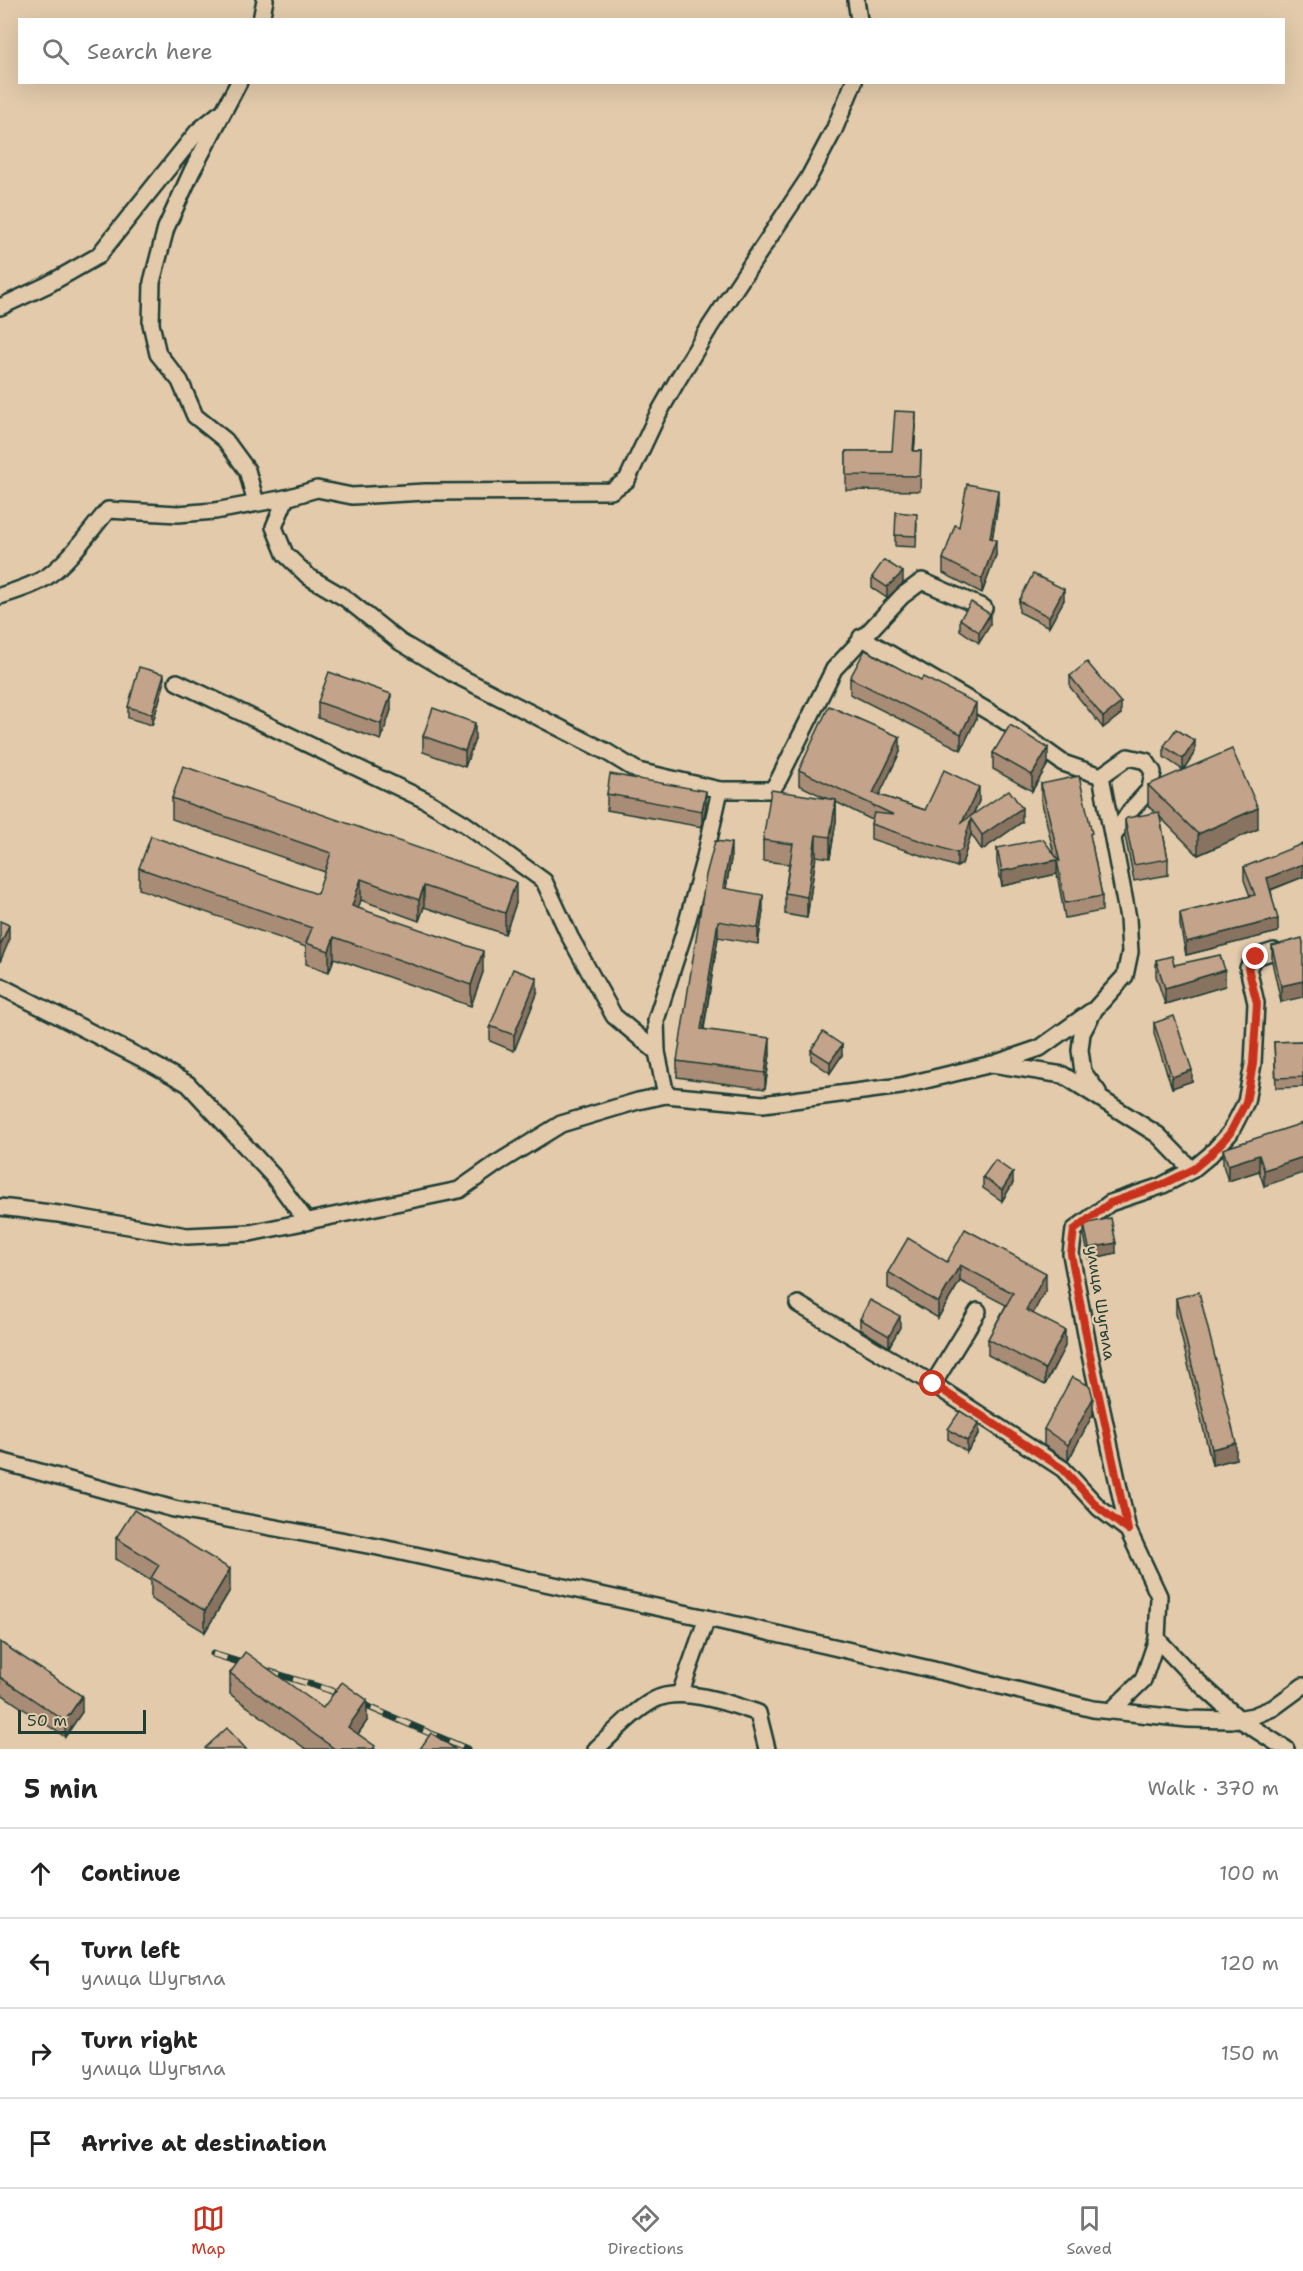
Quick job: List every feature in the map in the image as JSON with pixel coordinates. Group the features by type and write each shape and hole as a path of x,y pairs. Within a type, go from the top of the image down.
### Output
{"street":[{"path":"261,18 265,0"},
{"path":"856,0 859,18"},
{"path":"238,84 192,171 166,228 152,282 151,324 158,354 180,381 195,416 225,440 247,470 256,503"},
{"path":"0,596 47,577 66,560 108,510 178,514 215,511 286,498 317,489 352,496 425,492 610,491 627,480 657,416 677,381 808,178 834,130 853,84"},
{"path":"0,307 47,285 98,256 198,131 226,109"},
{"path":"286,498 274,527 285,554 309,577 345,598 400,642 452,673 605,751 638,771 720,790 772,790 834,669 902,596 922,581 984,608"},
{"path":"861,638 1003,720 1063,764 1101,776"},
{"path":"177,682 425,800 465,824 544,881 570,938 614,1016 657,1052"},
{"path":"1101,776 1128,758 1146,761 1153,772 1150,789 1130,811 1113,837"},
{"path":"0,1207 59,1214 187,1236 250,1233 459,1190 561,1124 638,1101 666,1095 763,1104 901,1086 992,1064 1040,1048 1095,1009 1125,976 1130,952 1128,918 1101,776"},
{"path":"666,1095 657,1052 656,1020 705,857 720,790"},
{"name":"улица Шугыла","path":"1111,1711 1143,1680 1157,1639 1159,1596 1128,1530 1071,1254 1074,1230 1110,1203 1161,1185 1192,1170 1210,1155 1230,1133 1246,1102 1253,1064 1257,1003 1248,968 1256,957 1274,951"},
{"path":"0,986 188,1084 273,1176 308,1222"},
{"path":"1095,1009 1082,1033 1080,1050 1083,1072 1104,1099"},
{"path":"992,1064 1063,1075 1158,1135 1192,1170"},
{"path":"798,1304 933,1384 1063,1469 1099,1508 1128,1530"},
{"path":"933,1384 978,1311"},
{"path":"0,1461 174,1509 378,1547 707,1618 949,1673 1093,1709 1188,1719 1231,1720 1273,1708 1303,1686"},
{"path":"680,1694 707,1618"},
{"path":"1157,1639 1194,1678 1239,1719 1286,1749"},
{"path":"596,1749 655,1699 680,1694 726,1702 758,1713 766,1749"}],"building":[{"path":"895,411 916,412 913,451 921,451 920,476 846,475 846,451 892,451"},
{"path":"967,484 998,490 990,538 996,540 982,579 943,559 955,525 959,527"},
{"path":"896,512 917,514 916,536 895,535"},
{"path":"884,560 903,572 887,587 872,577"},
{"path":"1033,574 1064,589 1049,617 1019,601"},
{"path":"971,602 990,614 979,632 960,619"},
{"path":"865,650 921,680 923,677 976,703 961,734 850,678"},
{"path":"1087,662 1121,703 1103,717 1070,676"},
{"path":"139,667 164,674 152,714 128,707"},
{"path":"329,672 391,694 381,724 318,702"},
{"path":"829,706 900,737 873,793 925,810 944,770 979,787 962,822 1009,790 1022,808 982,835 971,819 962,849 957,853 871,824 874,813 894,815 799,770"},
{"path":"433,708 475,723 465,751 423,736"},
{"path":"1010,725 1048,748 1032,775 993,753"},
{"path":"1176,729 1195,741 1183,759 1164,746"},
{"path":"1232,749 1258,808 1198,834 1148,785"},
{"path":"183,766 516,882 505,913 424,886 419,900 361,879 352,906 483,951 471,985 334,937 329,951 306,943 312,928 139,868 151,836 317,894 331,853 172,798"},
{"path":"610,774 706,791 702,811 607,794"},
{"path":"1079,776 1092,833 1090,834 1102,896 1065,903 1057,860 1002,871 997,848 1043,839 1060,862 1041,784"},
{"path":"771,790 836,800 830,837 816,835 807,897 785,893 793,844 763,840"},
{"path":"1159,812 1168,859 1134,865 1125,820"},
{"path":"715,841 731,843 723,888 763,895 758,928 718,921 701,1029 770,1038 765,1073 677,1061 706,875"},
{"path":"1302,844 1303,864 1267,878 1278,919 1186,942 1180,913 1255,895 1244,867"},
{"path":"0,921 9,925 0,946"},
{"path":"1302,938 1303,981 1281,986 1272,946"},
{"path":"1220,955 1225,970 1165,988 1156,960 1172,956 1174,965"},
{"path":"513,969 537,978 514,1035 490,1026"},
{"path":"1174,1016 1192,1070 1172,1077 1154,1023"},
{"path":"823,1032 842,1045 830,1062 811,1050"},
{"path":"1303,1041 1303,1077 1276,1078 1274,1042"},
{"path":"1303,1123 1303,1157 1264,1170 1259,1155 1228,1165 1223,1149"},
{"path":"995,1160 1013,1173 1002,1190 983,1177"},
{"path":"1111,1218 1116,1243 1089,1248 1084,1224"},
{"path":"965,1229 1046,1273 1026,1310 1065,1330 1045,1369 988,1339 1013,1293 960,1265 938,1303 888,1272 908,1238 947,1262"},
{"path":"1199,1292 1236,1443 1212,1449 1176,1298"},
{"path":"870,1300 900,1316 889,1336 860,1319"},
{"path":"1072,1377 1090,1386 1093,1398 1068,1445 1044,1429"},
{"path":"960,1411 979,1423 967,1441 948,1429"},
{"path":"134,1510 230,1569 205,1611 151,1578 159,1565 116,1538"},
{"path":"0,1642 82,1696 65,1721 0,1677"},
{"path":"245,1652 323,1708 342,1682 367,1700 348,1727 375,1746 373,1749 335,1749 230,1673"},
{"path":"227,1728 246,1749 205,1748"},
{"path":"431,1733 455,1749 420,1749"}],"railway":[{"path":"213,1654 329,1690 467,1749"}],"route":[{"path":"933,1384 1063,1469 1099,1508 1128,1530 1071,1254 1074,1230 1110,1203 1161,1185 1192,1170 1210,1155 1230,1133 1246,1102 1253,1064 1257,1003 1248,968 1256,957"}]}
